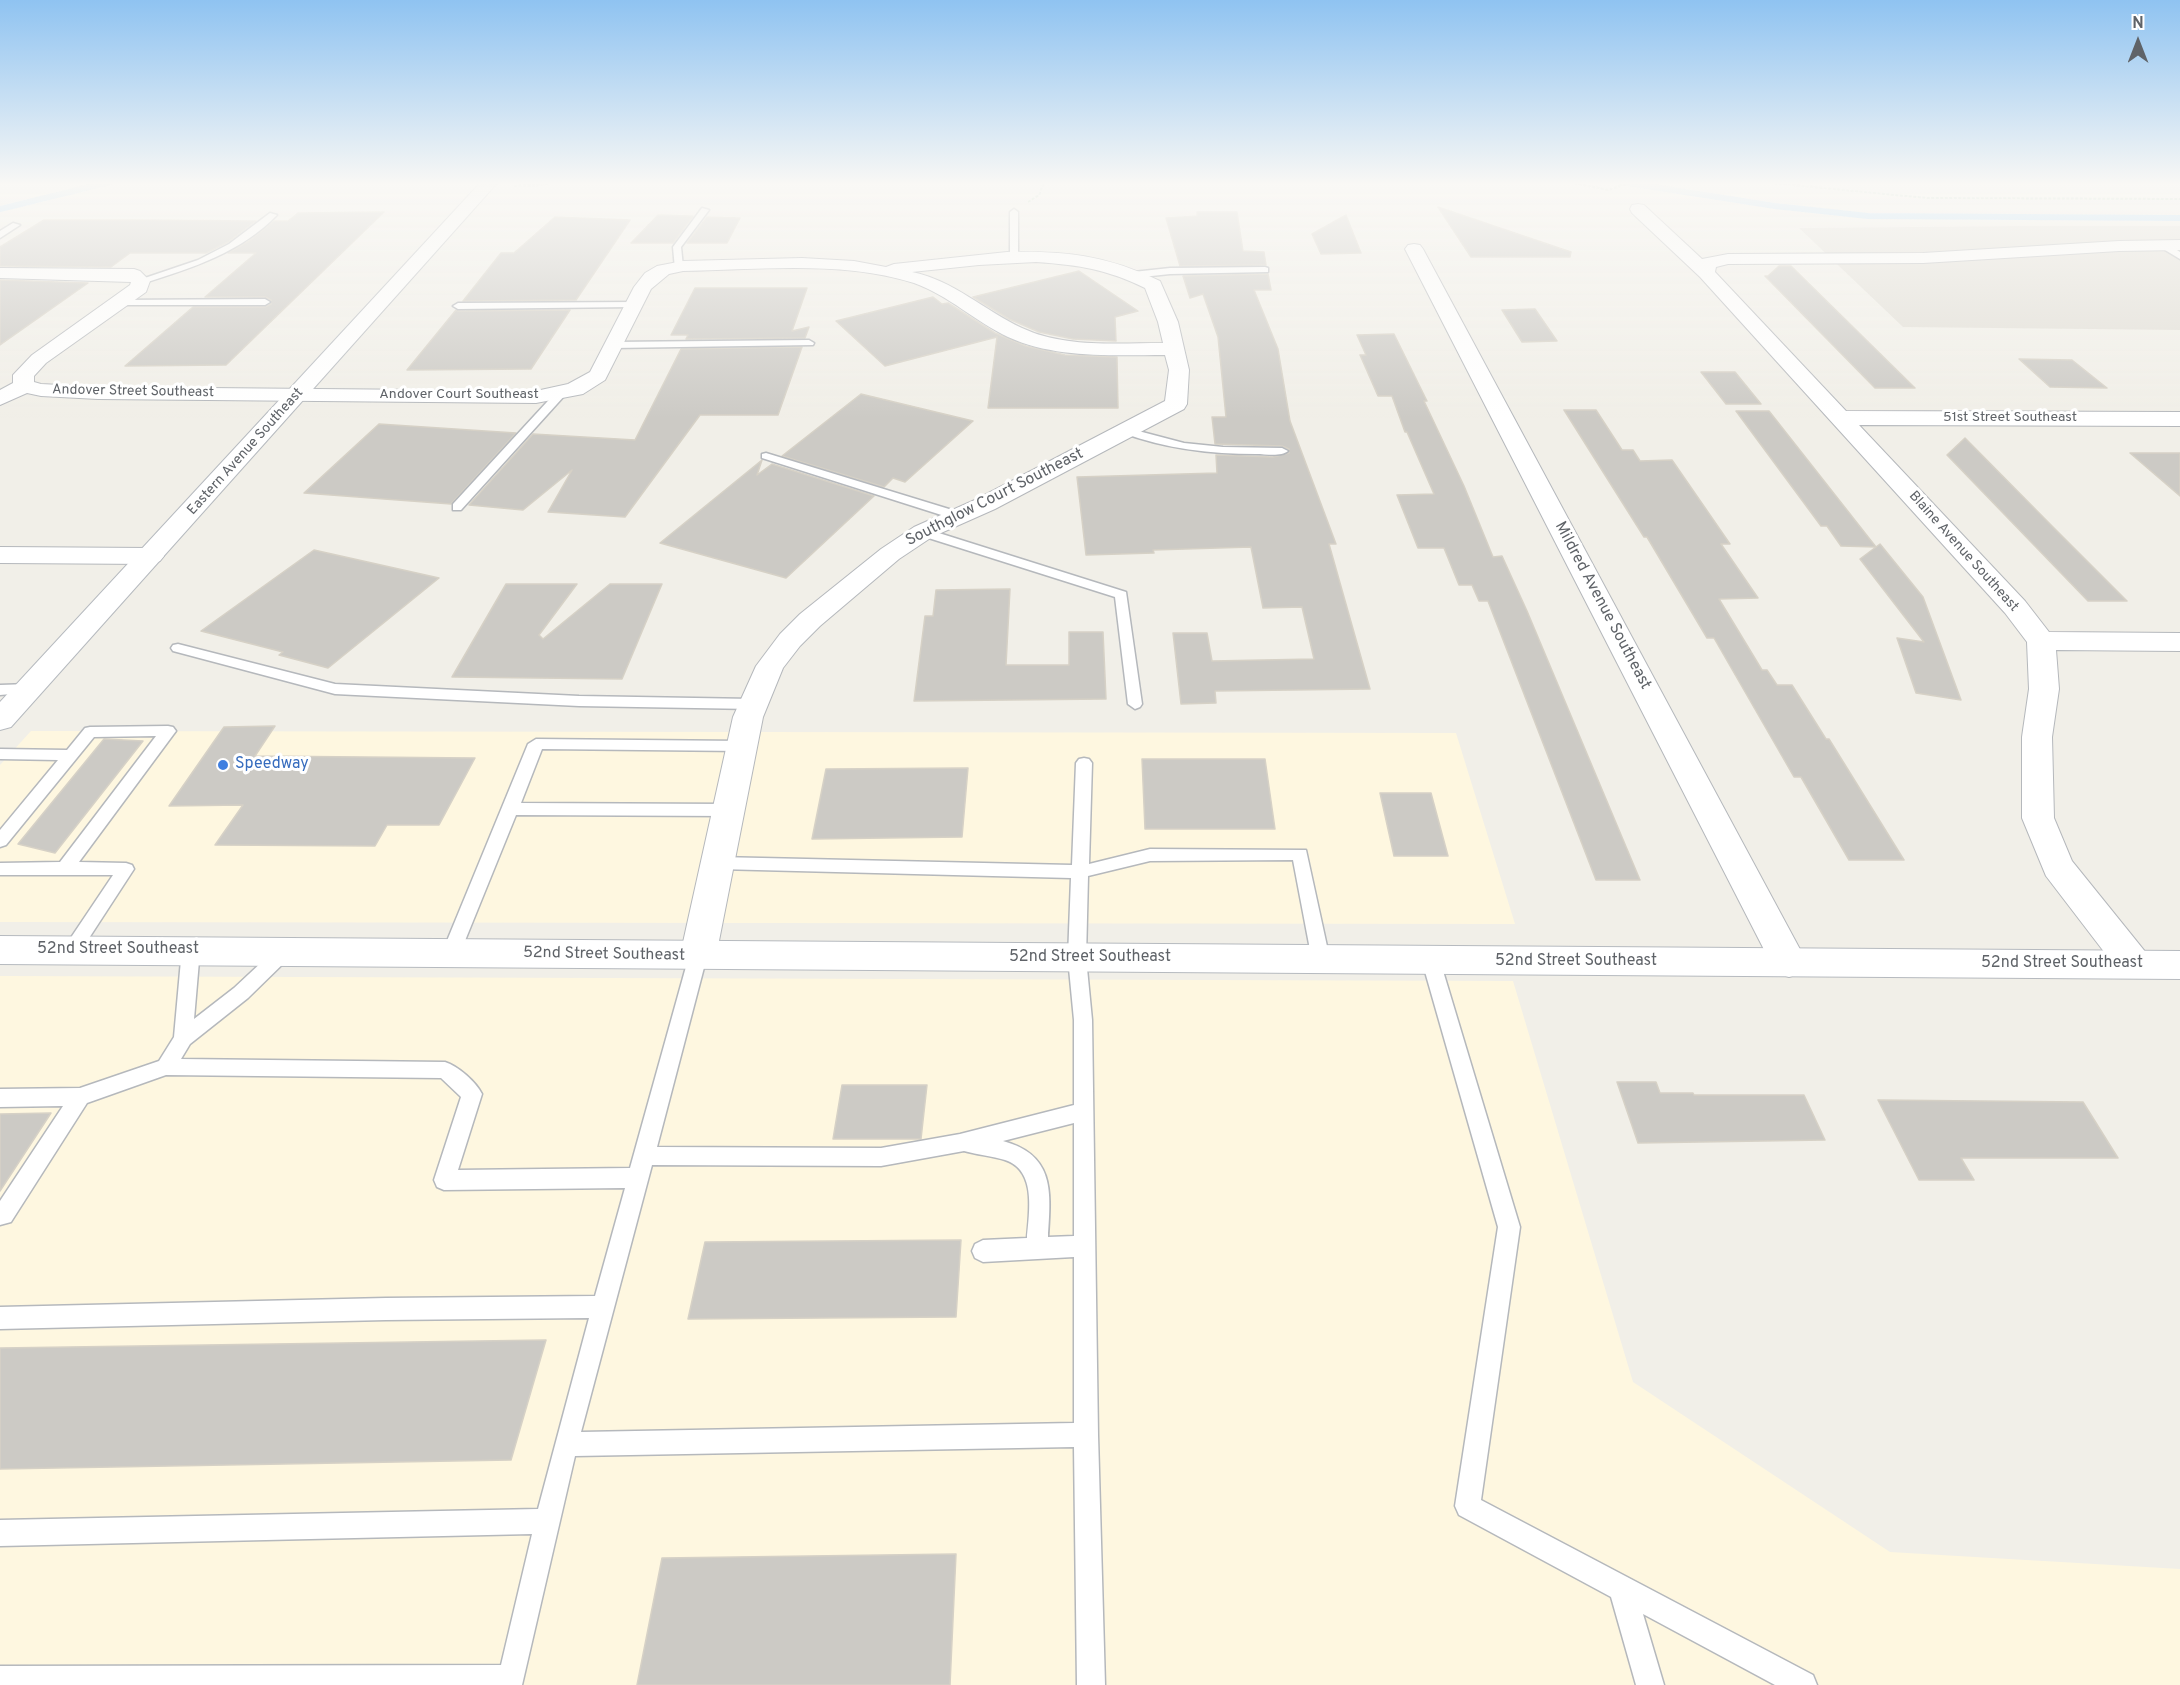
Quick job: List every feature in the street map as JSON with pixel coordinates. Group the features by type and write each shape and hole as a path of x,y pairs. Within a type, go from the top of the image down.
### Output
{"street":[{"name":"Eastern Avenue Southeast","path":"0,720 419,261"},
{"name":"Southglow Court Southeast","path":"878,271 966,261"},
{"name":"Southglow Court Southeast","path":"699,956 742,746 753,704 770,666 790,640 810,620 890,554 923,532 1127,431 1176,404 1179,370 1168,322 1153,285 1122,270 1078,261"},
{"name":"Mildred Avenue Southeast","path":"1420,261 1789,963"},
{"name":"Blaine Avenue Southeast","path":"1693,261 2014,607 2041,641"},
{"path":"1706,273 1707,263 1719,261"},
{"name":"Andover Court Southeast","path":"298,394 536,397 562,392 575,389 598,376 643,287 663,270 701,264 802,263 854,266 878,271"},
{"path":"878,271 920,279 1016,333 1052,344 1109,349 1174,349"},
{"path":"0,273 134,275 141,281 139,288 39,359 23,375 24,386 0,399"},
{"name":"Andover Street Southeast","path":"24,386 41,390 98,393 298,394"},
{"name":"51st Street Southeast","path":"1840,418 2180,419"},
{"path":"0,555 151,556"},
{"path":"2134,964 2058,867 2038,818 2037,737 2044,689 2041,641 2180,642"},
{"name":"52nd Street Southeast","path":"0,950 191,949 699,956 2180,965"}],"lane":[{"path":"141,281 204,261"},
{"path":"678,261 678,267"},
{"path":"1133,275 1170,271 1265,270"},
{"path":"119,303 265,302"},
{"path":"458,306 634,304"},
{"path":"613,345 809,343"},
{"path":"457,507 562,392"},
{"path":"1127,431 1151,441 1225,452 1282,451"},
{"path":"766,456 958,516"},
{"path":"923,532 1121,595 1135,704"},
{"path":"178,648 335,690 579,701 753,704"},
{"path":"0,690 28,690"},
{"path":"0,841 90,732 168,731 65,868"},
{"path":"451,953 536,744 742,746"},
{"path":"0,753 71,755"},
{"path":"1084,764 1077,958 1083,1020 1086,1435 1091,1685"},
{"path":"510,809 729,810"},
{"path":"718,863 1081,872 1149,855 1300,854 1321,960"},
{"path":"0,869 126,868 72,950"},
{"path":"183,1038 191,949"},
{"path":"166,1067 183,1038 241,993 285,951"},
{"path":"0,1680 511,1682 566,1444 699,956"},
{"path":"1431,961 1509,1227 1468,1506 1803,1685"},
{"path":"2,1101 80,1097 166,1067 446,1070 472,1094 444,1180 641,1167 880,1157 963,1142 1084,1112"},
{"path":"0,1215 3,1215 80,1097"},
{"path":"963,1142 1005,1151 1029,1163 1036,1177 1038,1195 1037,1248"},
{"path":"983,1251 1085,1246"},
{"path":"0,1318 386,1309 603,1307"},
{"path":"566,1444 1086,1435"},
{"path":"0,1533 547,1521"},
{"path":"1622,1588 1650,1685"}],"shaded area":[{"path":"1833,261 2180,261 2180,330 1903,327"},
{"path":"31,731 1456,733 1515,924 0,922 0,765"},
{"path":"0,976 1513,981 1633,1382 1890,1552 2180,1569 2180,1685 0,1685"}],"building":[{"path":"0,261 120,261 111,267 0,266"},
{"path":"247,261 334,261 226,365 125,366 193,307 265,307 271,304 271,300 265,297 205,297"},
{"path":"495,261 603,261 576,300 463,301"},
{"path":"1178,261 1265,261 1266,265 1180,266"},
{"path":"1779,266 1791,266 1915,388 1875,388 1765,276"},
{"path":"1079,271 1138,311 1115,317 1116,341 1073,339 1039,332 1009,319 973,297"},
{"path":"1268,274 1271,290 1254,290 1278,349 1290,421 1336,544 1329,544 1370,689 1215,691 1216,703 1181,704 1173,633 1207,633 1212,661 1314,659 1302,607 1263,608 1251,547 1086,555 1077,477 1217,473 1216,455 1273,457 1289,453 1289,449 1282,446 1215,444 1212,417 1226,417 1218,337 1203,294 1190,298 1183,276"},
{"path":"0,280 88,283 0,345"},
{"path":"695,288 807,288 792,331 809,327 805,338 686,339 688,335 671,335"},
{"path":"933,297 942,304 948,303 995,333 1026,346 1065,355 1117,357 1118,408 988,408 997,337 885,366 836,321"},
{"path":"1535,309 1557,341 1522,342 1502,310"},
{"path":"456,310 570,310 531,369 407,370"},
{"path":"1394,334 1427,401 1424,401 1464,486 1493,557 1502,556 1527,611 1640,880 1596,880 1488,601 1479,601 1472,585 1459,585 1444,548 1418,548 1397,495 1434,494 1407,432 1405,432 1392,396 1378,396 1360,355 1366,355 1357,335"},
{"path":"802,347 778,415 700,415 625,517 548,512 572,470 523,510 469,505 533,434 635,440 681,349"},
{"path":"2019,359 2072,360 2107,388 2050,387"},
{"path":"1701,372 1735,372 1761,404 1726,404"},
{"path":"861,394 973,421 905,482 893,478 884,487 782,456"},
{"path":"1564,410 1596,410 1622,450 1633,450 1640,461 1672,460 1730,544 1721,544 1758,598 1719,599 1762,670 1767,670 1777,685 1792,685 1826,739 1829,739 1904,860 1849,860 1801,777 1794,777 1714,638 1707,638 1647,537 1644,537"},
{"path":"1736,411 1769,411 1876,547 1841,546 1827,526 1821,526"},
{"path":"379,424 516,433 451,504 304,493"},
{"path":"1965,438 2127,601 2088,601 1947,455"},
{"path":"2130,453 2180,453 2180,496"},
{"path":"762,460 757,475 772,464 874,496 786,578 660,543"},
{"path":"1880,544 1923,597 1961,700 1916,693 1897,638 1924,642 1860,559"},
{"path":"314,550 439,578 328,668 279,655 283,652 201,631"},
{"path":"506,584 577,584 539,635 543,639 610,584 662,584 622,679 452,677"},
{"path":"1010,589 1006,665 1069,665 1069,632 1103,632 1106,699 914,701 925,616 933,616 936,590"},
{"path":"275,726 255,756 475,758 439,825 387,825 375,846 215,845 243,805 169,806 224,727"},
{"path":"104,739 143,741 55,853 18,844"},
{"path":"1142,759 1265,759 1275,829 1145,829"},
{"path":"968,768 962,837 812,839 826,769"},
{"path":"1380,793 1431,793 1448,856 1394,856"},
{"path":"1617,1082 1656,1082 1660,1093 1804,1095 1825,1140 1638,1143"},
{"path":"842,1085 927,1085 921,1139 833,1139"},
{"path":"1878,1100 2083,1102 2118,1158 1961,1158 1974,1180 1919,1180"},
{"path":"51,1113 0,1191 0,1114"},
{"path":"961,1240 956,1317 688,1319 705,1242"},
{"path":"546,1340 511,1460 0,1469 0,1348"},
{"path":"956,1554 950,1685 637,1685 662,1558"}],"place":[{"name":"Speedway","path":"223,765"}]}
